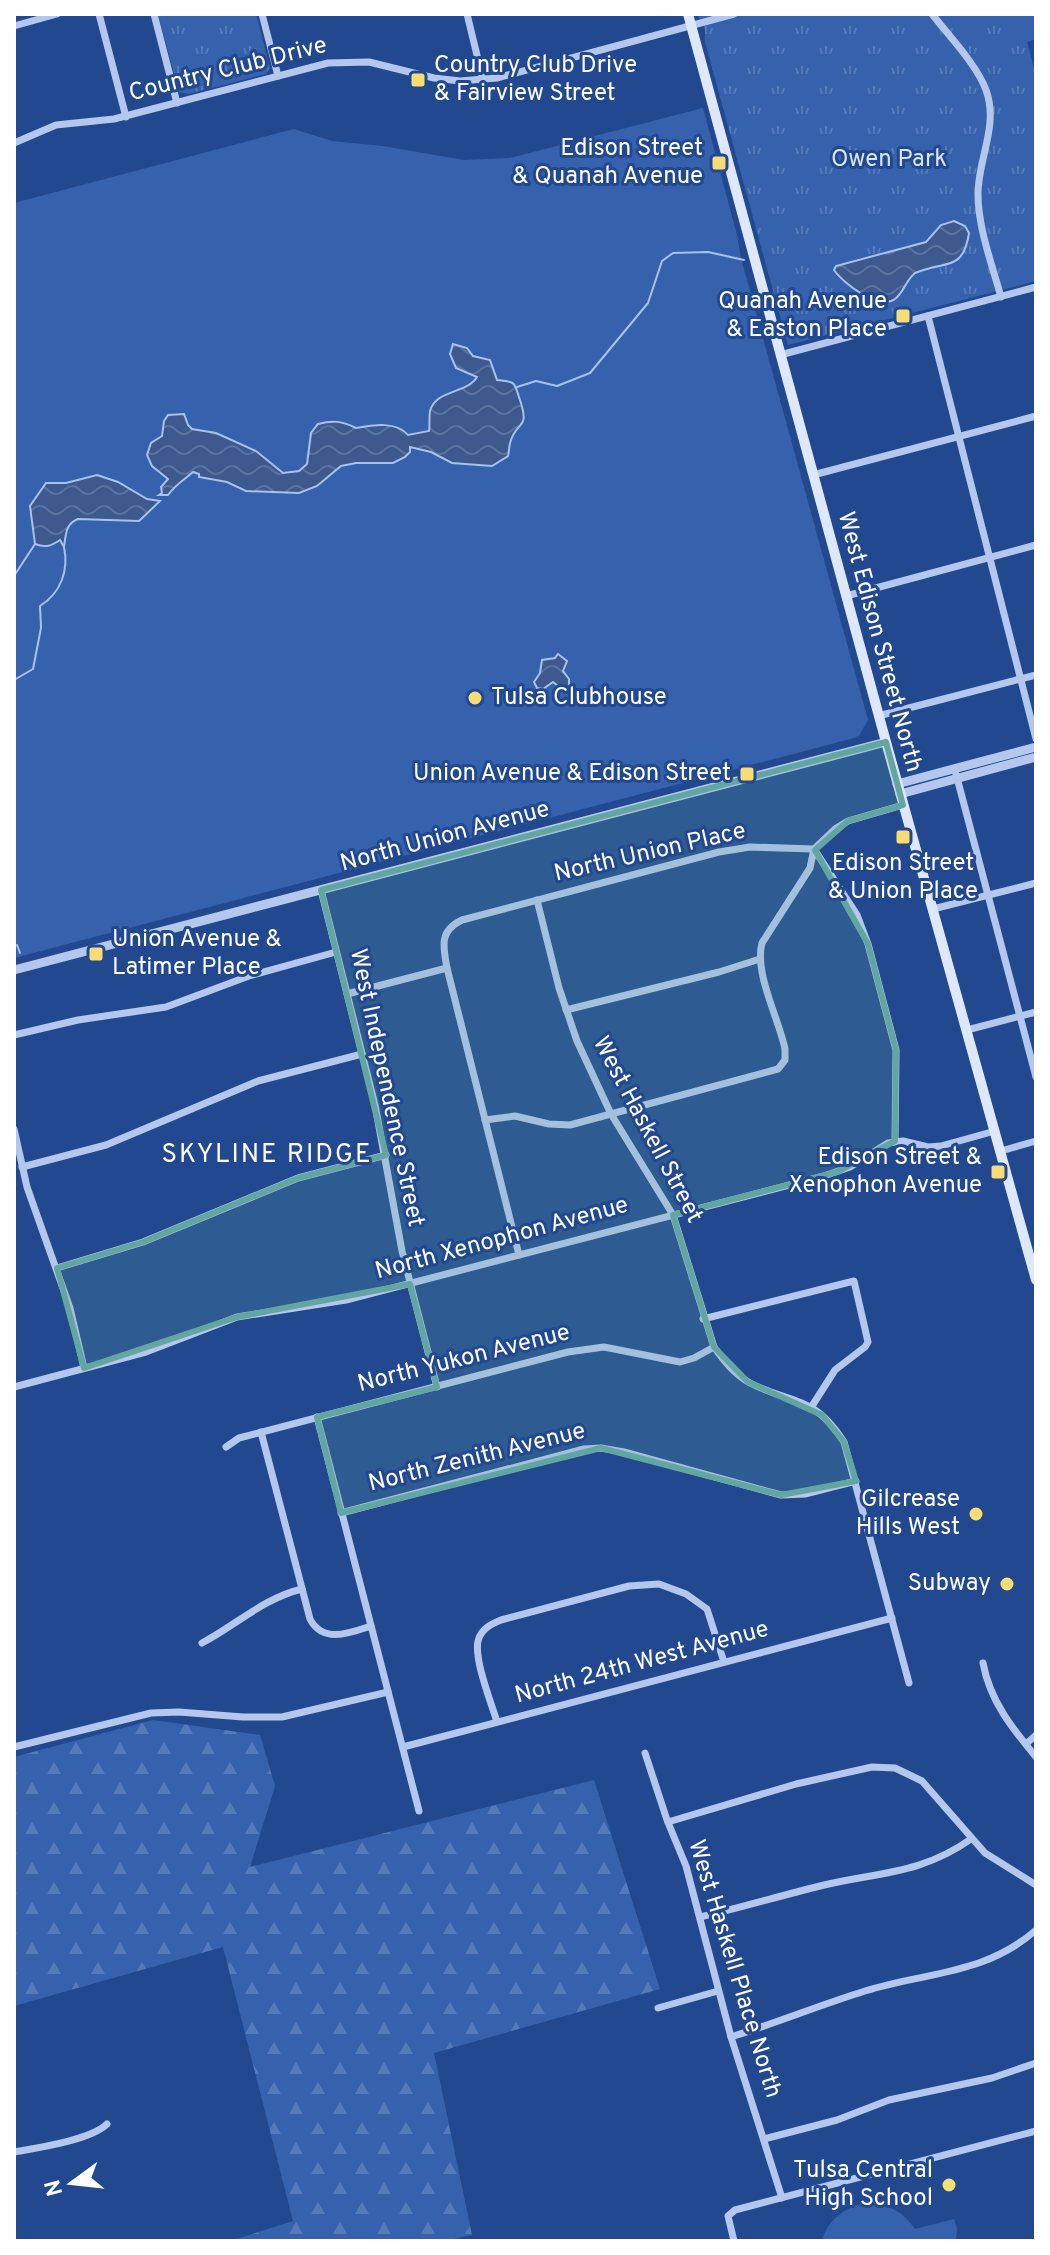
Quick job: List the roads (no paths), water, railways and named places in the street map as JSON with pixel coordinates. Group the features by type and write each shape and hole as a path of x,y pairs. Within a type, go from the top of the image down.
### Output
{"main road":[{"name":"West Edison Street North","path":"688,14 878,716 1036,1280"}],"street":[{"path":"14,26 57,14"},
{"path":"99,14 126,117"},
{"path":"154,14 177,103"},
{"path":"262,14 278,76"},
{"path":"467,14 483,80"},
{"name":"Country Club Drive","path":"14,143 56,125 126,117 328,63 355,61 447,80 483,80 734,14"},
{"path":"932,14 976,73 987,94 991,122 978,191 1001,297"},
{"path":"780,355 1036,287"},
{"path":"928,316 1036,739"},
{"path":"813,475 1036,416"},
{"path":"846,596 1036,545"},
{"path":"878,716 1036,675"},
{"name":"North Union Avenue","path":"14,970 886,742"},
{"path":"485,1120 515,1116 563,1125 778,1069 785,1060 785,1049 760,959 762,943 810,868 814,849 848,821 954,768 1036,747"},
{"path":"900,794 1036,757"},
{"path":"954,768 1036,1077"},
{"name":"North Union Place","path":"447,968 443,943 447,929 462,920 735,849 814,849"},
{"path":"814,849 857,915 868,944 896,1050 895,1141 941,1146 995,1131"},
{"path":"933,909 1036,883"},
{"name":"West Independence Street","path":"321,890 386,1155 399,1236 437,1387"},
{"name":"West Haskell Street","path":"537,900 566,1010 583,1054 611,1114 673,1215 714,1347 726,1365 748,1382 812,1406 830,1422 844,1442 909,1683"},
{"path":"14,1035 78,1020 166,1007 249,976 336,952"},
{"path":"566,1010 760,959"},
{"path":"347,994 447,968 519,1255"},
{"path":"967,1030 1036,1012"},
{"path":"22,1167 106,1145 258,1081 362,1054"},
{"path":"14,1129 33,1207 70,1308 84,1368"},
{"name":"North Xenophon Avenue","path":"14,1387 146,1352 237,1317 330,1303 410,1284 824,1176 850,1167 895,1141"},
{"path":"1001,1151 1036,1141"},
{"path":"57,1268 143,1242 298,1178 386,1155"},
{"path":"703,1319 854,1281 868,1342 835,1370 812,1406"},
{"name":"North Yukon Avenue","path":"226,1447 239,1438 581,1349 612,1348 680,1362 714,1347"},
{"path":"317,1417 419,1811"},
{"path":"261,1432 310,1619 319,1632 339,1634 371,1626"},
{"name":"North Zenith Avenue","path":"341,1513 584,1449 601,1448 781,1495 805,1494 856,1481"},
{"path":"497,1722 478,1648 479,1637 491,1623 641,1584 666,1586 701,1603 710,1614 724,1662"},
{"path":"202,1643 231,1628 263,1604 302,1589"},
{"name":"North 24th West Avenue","path":"403,1747 892,1618"},
{"path":"983,1663 985,1677 998,1707 1036,1757"},
{"path":"14,1747 151,1713 282,1717 388,1692"},
{"path":"1026,1744 1036,1735"},
{"name":"West Haskell Place North","path":"645,1753 686,1866 731,2037 782,2198"},
{"path":"668,1822 796,1784 882,1766 904,1770 922,1781 971,1839 995,1860 1036,1885"},
{"path":"700,1917 822,1886 913,1868 942,1858 971,1839"},
{"path":"731,2037 869,1989 975,1967 1008,1952 1036,1930"},
{"path":"658,2008 718,1991"},
{"path":"764,2139 837,2120 889,2100 992,2078 1036,2063"},
{"path":"14,2152 88,2134 107,2124"},
{"path":"734,2241 729,2214 1036,2131"}],"water":[{"path":"954,221 965,226 969,233 962,254 951,263 915,273 901,293 888,302 871,299 845,282 834,270 836,266 926,242 941,225"},
{"path":"453,344 467,348 473,356 490,360 497,380 515,385 523,420 513,435 508,456 492,466 452,463 431,452 410,447 405,457 393,463 341,466 317,486 299,493 246,491 227,482 199,477 193,472 168,495 159,495 168,479 152,466 147,455 151,443 162,436 168,415 184,414 192,429 216,433 256,451 283,473 299,471 307,464 311,433 318,424 337,422 356,428 391,426 408,435 429,431 433,404 477,377 456,368 450,354"},
{"path":"97,475 118,482 147,499 160,501 139,521 78,519 68,527 64,547 60,540 48,546 35,544 30,506 46,483 66,483"},
{"path":"558,654 567,661 563,671 569,679 569,687 563,690 553,682 543,689 537,688 534,682 540,673 542,660 555,658"}],"waterway":[{"path":"517,387 536,381 557,386 590,373 648,303 662,261 673,253 708,252 744,260"},
{"path":"14,576 35,544"},
{"path":"14,680 33,669 41,628 40,606 53,595 62,580 64,547"},
{"path":"17,945 20,953"}],"place":[{"name":"Country Club Drive & Fairview Street","path":"418,80"},
{"name":"Edison Street & Quanah Avenue","path":"719,163"},
{"name":"Quanah Avenue & Easton Place","path":"903,316"},
{"name":"Tulsa Clubhouse","path":"475,698"},
{"name":"Union Avenue & Edison Street","path":"747,774"},
{"name":"Edison Street & Union Place","path":"903,837"},
{"name":"Union Avenue & Latimer Place","path":"96,954"},
{"name":"Edison Street & Xenophon Avenue","path":"998,1172"},
{"name":"Gilcrease Hills West","path":"976,1514"},
{"name":"Subway","path":"1007,1584"},
{"name":"Tulsa Central High School","path":"949,2185"}],"district":[{"name":"SKYLINE RIDGE","path":"267,1155"}],"park label":[{"name":"Owen Park","path":"889,160"}]}
